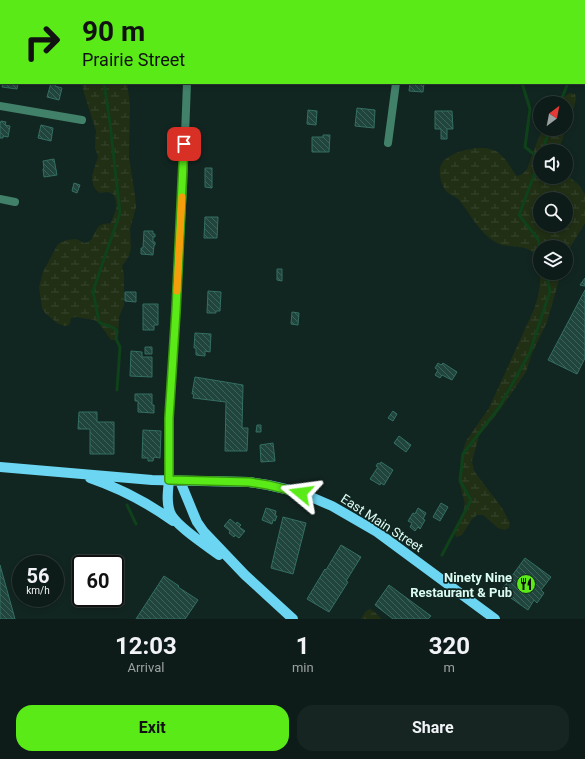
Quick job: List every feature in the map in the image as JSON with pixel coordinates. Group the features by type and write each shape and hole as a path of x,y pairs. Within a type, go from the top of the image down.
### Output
{"main road":[{"name":"East Main Street","path":"0,467 180,481 239,481 258,483 290,490 322,501 377,532 495,619"},
{"path":"72,473 97,481 130,495 164,514 245,575"},
{"path":"169,480 169,510 173,518 183,528"},
{"path":"180,481 200,527 209,538 245,575 293,619"}],"street":[{"path":"169,480 169,418 177,301 187,84"},
{"path":"388,143 396,84"},
{"path":"0,106 82,120"},
{"path":"0,199 15,202"}],"green space":[{"path":"82,84 127,84 130,104 129,157 136,207 130,229 131,248 129,256 122,266 124,275 124,305 119,317 117,340 111,340 99,323 94,320 76,317 71,318 68,326 57,323 45,313 42,308 39,287 43,272 58,244 67,240 76,239 84,243 88,242 91,240 98,227 103,224 111,223 116,208 116,202 113,194 108,192 100,193 93,185 92,176 98,157 95,147 96,131"},
{"path":"570,93 575,94 576,99 573,110 573,96 565,96"},
{"path":"563,136 561,144 536,144 539,137"},
{"path":"479,148 494,150 500,154 517,176 524,173 533,153 533,184 573,184 573,180 580,186 585,194 585,223 573,243 573,240 533,240 533,253 527,248 501,245 491,239 480,229 459,200 448,193 440,178 442,163 447,158 461,151"},
{"path":"540,280 559,280 547,322 532,353 526,372 499,411 479,436 472,461 474,471 502,508 510,523 509,528 505,530 498,528 483,515 477,515 472,519 462,535 456,537 456,529 465,504 459,481 461,457 466,441 489,408 535,307 540,287"},
{"path":"370,609 382,619 361,619 366,611"}],"building":[{"path":"3,84 18,84 17,89 2,87"},
{"path":"51,84 56,84 55,86 62,88 59,100 47,97"},
{"path":"410,84 424,84 423,92 409,91"},
{"path":"357,108 375,110 374,128 355,126"},
{"path":"308,110 317,111 316,125 307,124"},
{"path":"435,111 452,111 453,129 447,129 447,139 441,139 441,129 435,129"},
{"path":"1,121 6,122 5,125 10,126 8,137 3,136 3,138 0,138"},
{"path":"41,125 53,128 51,141 38,138"},
{"path":"323,135 330,135 329,152 312,152 312,137 323,137"},
{"path":"54,159 57,175 44,177 43,161"},
{"path":"205,168 212,168 212,188 205,187"},
{"path":"74,183 80,185 77,193 72,191"},
{"path":"205,217 218,217 217,238 204,238"},
{"path":"144,231 153,231 153,234 155,234 155,237 153,237 153,242 155,242 155,245 153,255 141,254 141,248 143,248"},
{"path":"277,269 282,269 282,281 277,280"},
{"path":"585,278 585,286 580,285"},
{"path":"585,290 585,358 577,374 548,360"},
{"path":"208,291 221,292 220,311 216,311 216,313 207,313"},
{"path":"125,292 136,292 136,302 125,301"},
{"path":"143,304 158,304 158,325 154,325 154,330 143,330"},
{"path":"292,312 299,313 298,325 291,324"},
{"path":"195,333 211,334 210,352 205,351 205,356 196,355 196,348 194,348"},
{"path":"145,347 152,347 152,354 145,354"},
{"path":"131,351 142,352 142,357 152,357 152,377 130,376"},
{"path":"438,363 441,365 443,363 457,372 452,380 442,375 440,378 435,375 438,370 435,368"},
{"path":"195,377 243,385 242,428 248,428 247,451 225,451 226,402 193,398 194,394 192,394"},
{"path":"135,394 152,394 154,413 138,412 138,401 135,401"},
{"path":"393,411 397,414 393,421 388,418"},
{"path":"79,412 97,412 97,422 114,422 114,454 90,454 90,429 78,429"},
{"path":"257,425 261,425 261,432 256,432"},
{"path":"143,430 161,431 160,458 154,457 153,461 148,461 148,458 142,458"},
{"path":"399,436 411,445 406,452 394,443"},
{"path":"273,443 275,461 261,462 260,445"},
{"path":"381,462 393,470 384,485 381,483 380,485 370,479 378,467 376,466"},
{"path":"441,503 448,507 440,521 433,517"},
{"path":"266,508 276,511 275,516 277,516 275,521 273,520 272,524 262,520"},
{"path":"418,508 426,513 423,519 425,520 420,529 418,527 415,531 410,527 412,523 408,521 413,513 415,514"},
{"path":"283,517 306,523 293,574 271,568"},
{"path":"230,519 236,524 237,522 241,525 239,527 245,531 239,538 235,535 234,537 229,533 230,531 224,526"},
{"path":"341,545 361,557 346,581 348,582 329,612 307,599"},
{"name":"Ninety Nine Restaurant & Pub","path":"525,558 551,577 541,590 544,593 537,603 534,600 528,610 501,591"},
{"path":"0,565 15,619 0,619"},
{"path":"164,576 198,600 185,619 136,619"},
{"path":"389,585 431,616 428,619 393,619 375,605"}],"waterway":[{"path":"104,84 120,213 93,291 99,322 117,331 116,339 120,347 117,390"},
{"path":"522,84 530,109 525,147 540,159 519,215 538,240"},
{"path":"563,96 568,84"},
{"path":"545,144 547,136"},
{"path":"442,555 471,500 460,481 463,454 500,406 530,352 550,291 548,280"},
{"path":"127,505 136,524"}],"slow traffic":[{"path":"177,291 182,197"}],"place":[{"name":"Ninety Nine Restaurant & Pub","path":"526,584"}],"route":[{"path":"184,144 169,418 169,480 239,481 258,483 301,493"}]}
